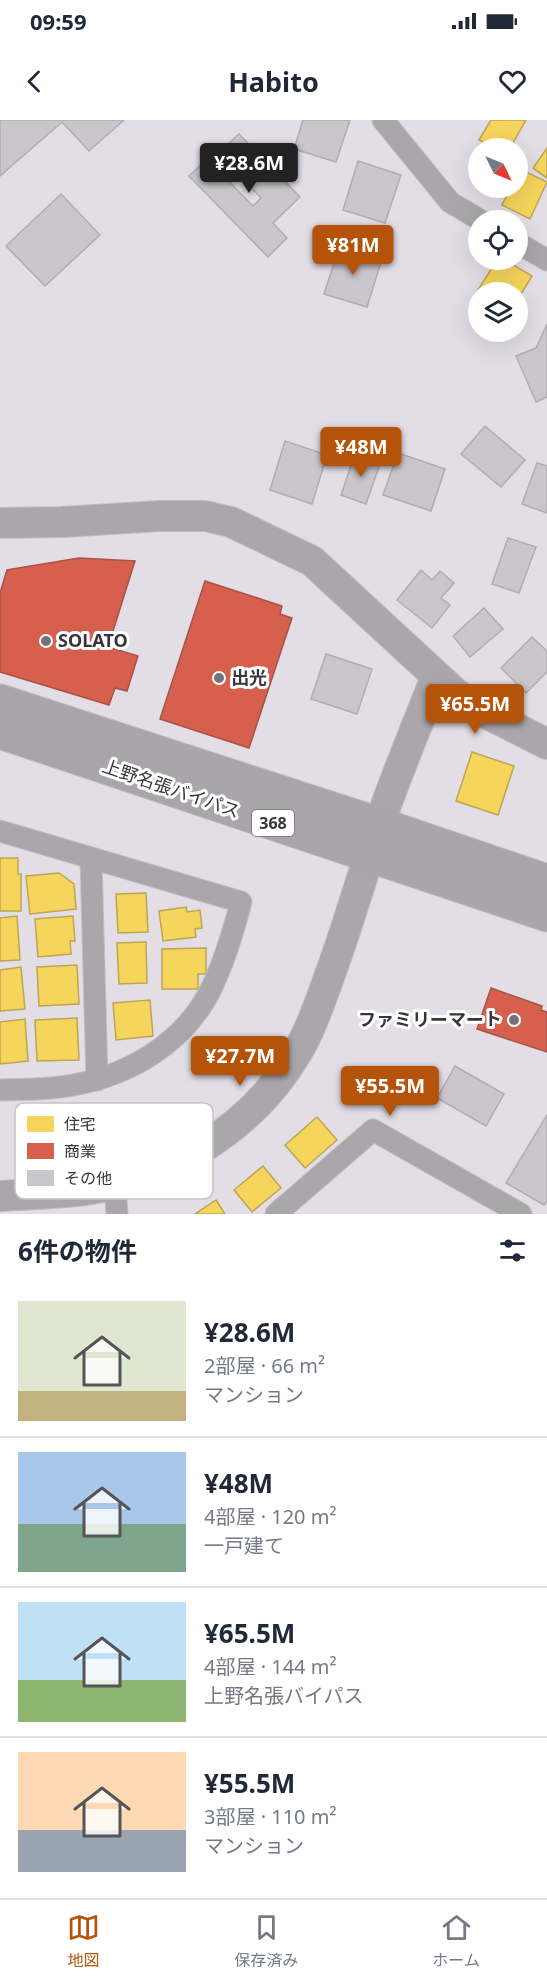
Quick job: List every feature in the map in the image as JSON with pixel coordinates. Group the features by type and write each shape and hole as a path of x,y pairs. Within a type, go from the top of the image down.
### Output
{"highway":[{"name":"上野名張バイパス","path":"0,701 547,881"},
{"name":"上野名張バイパス","path":"0,732 547,915"}],"street":[{"path":"383,120 450,202 468,213"},
{"path":"528,249 547,260"},
{"path":"0,524 160,516 205,516 231,522 312,561 436,677 476,708 547,744"},
{"path":"213,1142 229,1131 273,1087 291,1062 317,1012 341,946 379,824 436,677"},
{"path":"0,831 241,902 219,970 208,995 179,1033 141,1062 97,1080 53,1088 0,1090"},
{"path":"91,859 97,1080"},
{"path":"276,1214 373,1131 521,1214"},
{"path":"0,1196 15,1195"},
{"path":"116,1199 117,1214"}],"building: 住宅":[{"path":"491,120 526,120 516,138 480,138"},
{"path":"547,148 547,178 533,168"},
{"path":"528,173 547,182 530,219 528,210 512,210 502,205 506,198 528,198"},
{"path":"491,270 522,270 532,276 528,283 483,282"},
{"path":"472,752 514,766 498,815 456,801"},
{"path":"0,858 18,858 18,874 21,874 21,911 0,911"},
{"path":"59,873 74,884 76,909 30,914 26,876"},
{"path":"146,893 148,932 118,933 116,894"},
{"path":"186,907 187,912 200,910 202,928 195,929 196,937 163,941 159,911"},
{"path":"17,916 20,960 0,961 0,918"},
{"path":"73,916 75,941 70,941 71,954 38,957 35,919"},
{"path":"146,942 147,983 119,984 117,943"},
{"path":"206,948 206,974 198,974 198,989 162,989 162,949"},
{"path":"77,965 79,1004 39,1006 37,967"},
{"path":"21,967 25,1009 0,1011 0,970"},
{"path":"150,1000 153,1036 116,1040 113,1003"},
{"path":"77,1018 79,1060 37,1061 35,1020"},
{"path":"25,1019 28,1061 0,1064 0,1022"},
{"path":"317,1117 337,1140 305,1168 285,1145"},
{"path":"263,1166 281,1188 252,1212 234,1190"},
{"path":"216,1200 225,1214 195,1214"}],"building: 商業":[{"path":"79,558 135,561 108,647 138,656 127,691 115,688 109,705 0,672 0,593 7,570"},
{"path":"205,581 282,606 280,614 292,618 249,748 160,719"},
{"name":"ファミリーマート","path":"491,988 542,1006 541,1010 547,1012 547,1052 477,1029"}],"building: その他":[{"path":"0,120 124,120 89,151 62,122 0,176"},
{"path":"303,120 350,120 336,162 294,149"},
{"path":"239,134 300,197 273,223 287,238 268,257 189,176 207,159 253,206 261,198 217,154"},
{"path":"358,161 401,175 385,223 343,210"},
{"path":"61,194 100,235 45,286 6,246"},
{"path":"340,245 382,259 367,307 324,294"},
{"path":"547,324 547,397 536,402 516,356 536,348"},
{"path":"485,426 525,460 501,487 461,454"},
{"path":"285,441 327,455 312,504 270,490"},
{"path":"355,453 381,461 366,504 341,495"},
{"path":"398,453 445,469 431,511 383,495"},
{"path":"537,463 547,466 547,513 522,504"},
{"path":"508,538 536,547 519,593 492,584"},
{"path":"421,570 432,580 440,571 454,583 441,598 450,605 432,628 397,600"},
{"path":"484,608 503,629 470,657 453,636"},
{"path":"532,637 547,651 547,672 526,693 501,668"},
{"path":"326,654 372,669 357,714 311,699"},
{"path":"455,1066 504,1094 486,1126 437,1098"},
{"path":"547,1115 547,1201 544,1205 506,1183"}],"place":[{"name":"SOLATO","path":"46,641"},
{"name":"出光","path":"219,678"},
{"name":"ファミリーマート","path":"514,1020"}]}
